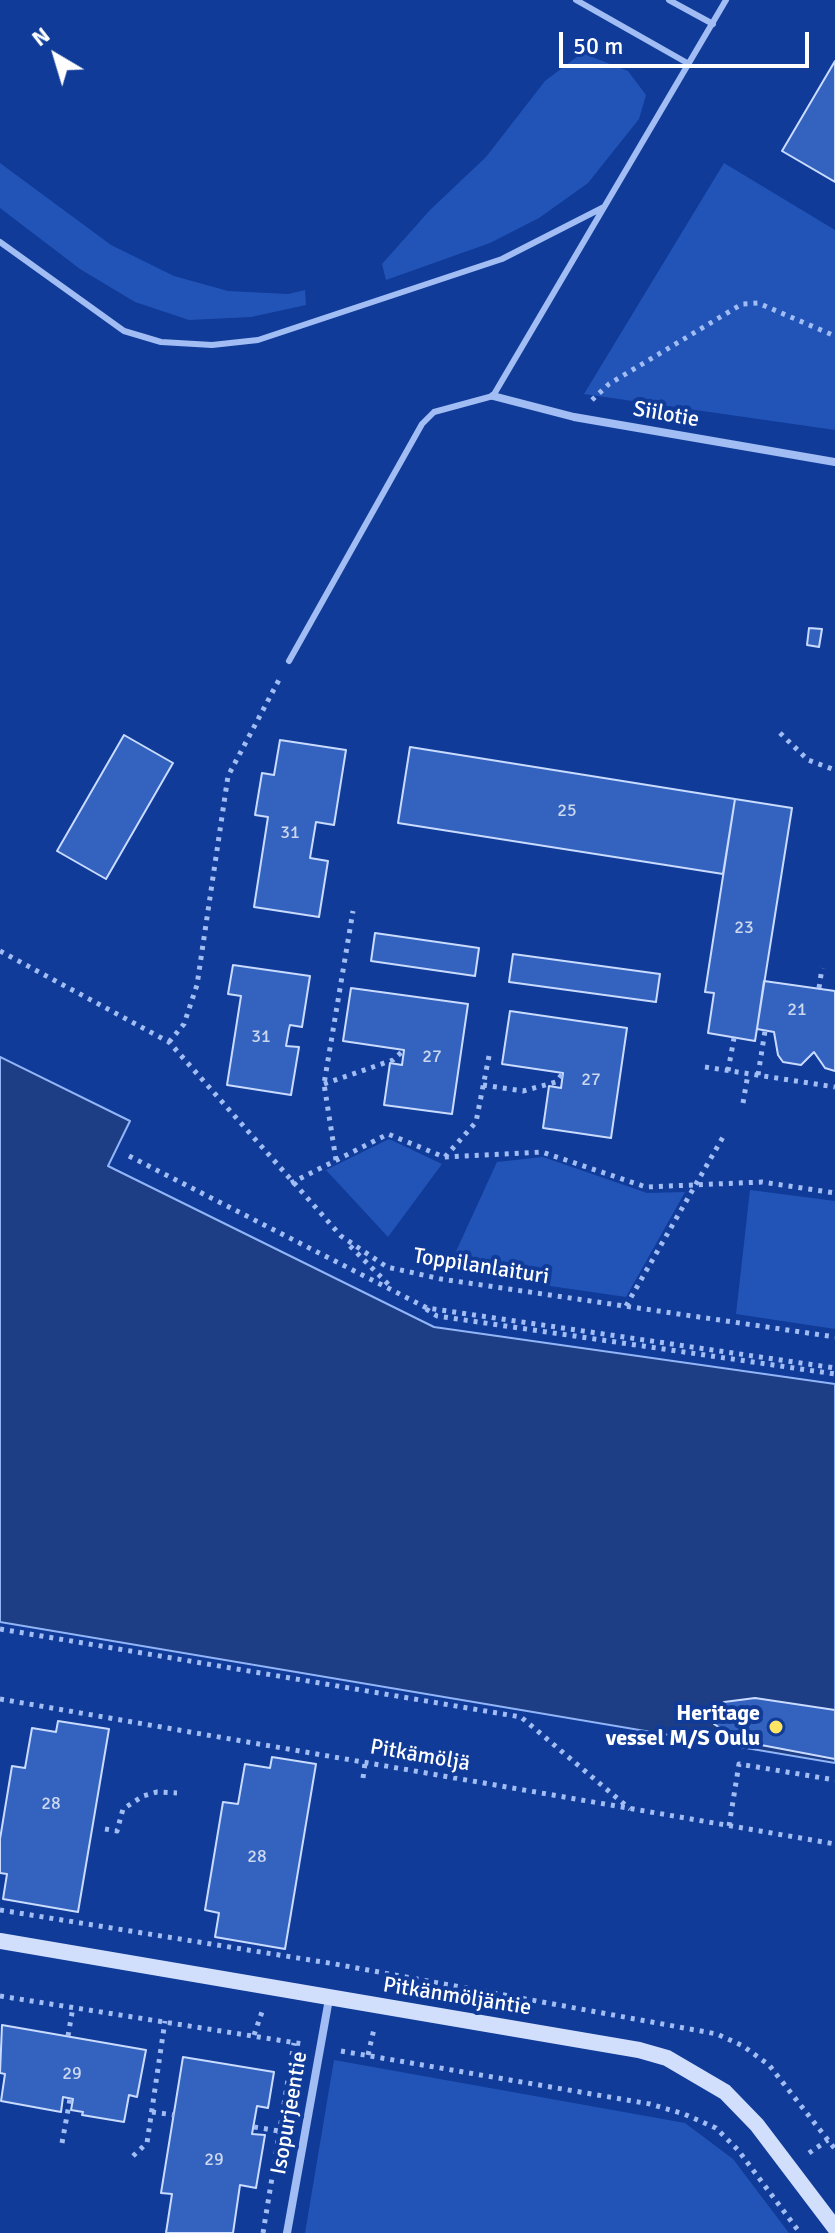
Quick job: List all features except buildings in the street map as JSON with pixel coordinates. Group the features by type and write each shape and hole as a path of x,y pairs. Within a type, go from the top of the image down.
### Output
{"street":[{"name":"Siilotie","path":"493,396 574,417 835,462"},
{"name":"Pitkänmöljäntie","path":"0,1941 626,2048 667,2058 725,2092 757,2125 835,2228"},
{"name":"Isopurjeentie","path":"287,2233 329,1999"}],"lane":[{"path":"576,0 689,64"},
{"path":"669,0 713,24"},
{"path":"289,661 422,424 434,412 493,396 726,0"},
{"path":"0,242 124,331 161,342 212,345 258,340 502,259 606,206"}],"path":[{"path":"574,417 609,384 742,304 758,303 835,336"},
{"path":"0,951 169,1042 184,1024 197,985 228,776 289,661"},
{"path":"780,733 808,760 835,770"},
{"path":"336,1160 324,1084 353,911"},
{"path":"819,988 822,968"},
{"path":"758,1075 765,1031"},
{"path":"728,1071 734,1038"},
{"name":"Toppilanlaituri","path":"169,1042 341,1236 387,1267 441,1279 835,1337"},
{"path":"324,1084 393,1060 404,1050"},
{"path":"444,1157 476,1122 490,1051"},
{"path":"705,1067 835,1087"},
{"path":"483,1085 523,1091 556,1082 563,1073"},
{"path":"743,1103 748,1074"},
{"path":"291,1183 388,1134 444,1157 542,1152 646,1187 762,1182 835,1193"},
{"path":"626,1306 723,1137"},
{"path":"129,1156 427,1308 835,1371"},
{"path":"341,1236 389,1285 437,1316 835,1371"},
{"path":"0,1629 521,1717 630,1809"},
{"name":"Pitkämöljä","path":"0,1699 835,1844"},
{"path":"363,1778 365,1763"},
{"path":"729,1826 739,1764 835,1780"},
{"path":"105,1829 117,1831 123,1809 143,1796 157,1792 177,1793"},
{"path":"0,1996 650,2104 684,2114 716,2128 738,2150 800,2233"},
{"path":"68,2036 73,2007"},
{"path":"133,2156 147,2143 165,2021"},
{"path":"263,2233 294,2043"},
{"path":"62,2143 70,2099"},
{"path":"152,2112 174,2115"},
{"path":"254,2127 279,2131"}],"shaded area":[{"path":"582,53 628,71 646,95 639,119 588,183 539,218 490,243 386,280 382,264 430,210 486,157 545,81"},
{"path":"0,163 111,245 174,276 228,291 288,294 305,290 306,305 251,317 189,320 135,302 80,269 0,208"},
{"path":"724,163 835,230 835,430 584,394"},
{"path":"0,1057 130,1121 108,1166 434,1327 835,1384 835,1763 0,1622"},
{"path":"389,1139 442,1164 388,1237 326,1170"},
{"path":"543,1157 647,1193 685,1192 626,1297 447,1271 497,1162"},
{"path":"750,1190 835,1201 835,1329 736,1314"},
{"path":"334,2060 685,2123 733,2159 789,2233 305,2233"}],"place":[{"name":"Heritage vessel M/S Oulu","path":"776,1727"}]}
